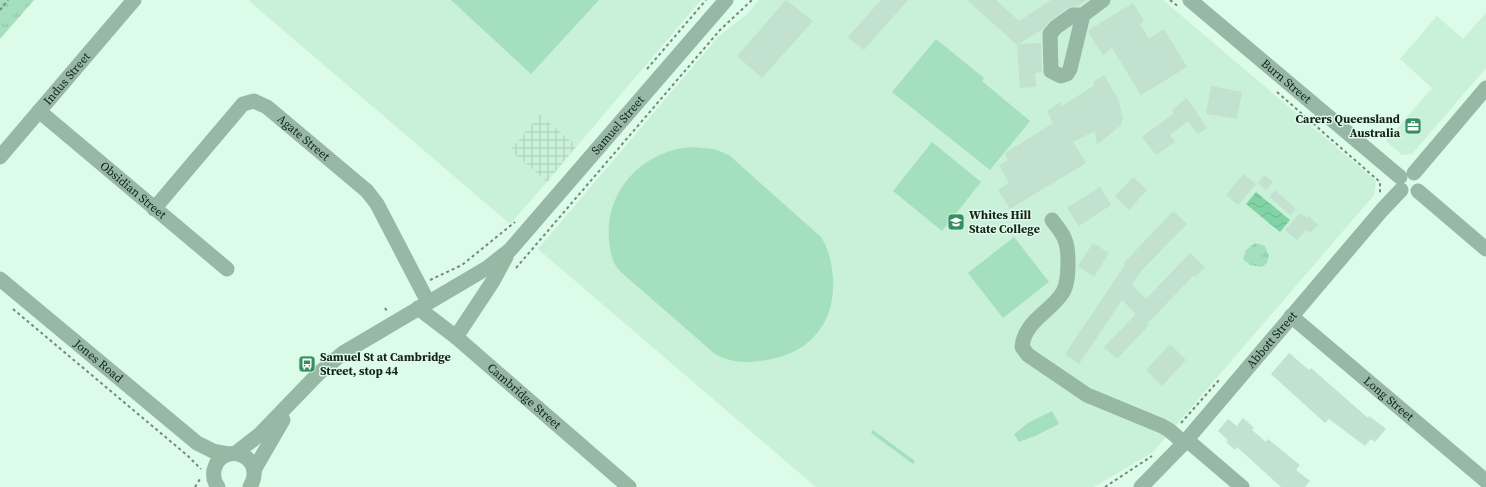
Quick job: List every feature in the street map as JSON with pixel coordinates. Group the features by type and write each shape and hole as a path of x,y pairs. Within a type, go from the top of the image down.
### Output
{"street":[{"name":"Indus Street","path":"0,157 134,0"},
{"name":"Samuel Street","path":"214,481 216,464 221,458 232,453 259,435 320,373 343,353 488,268 510,250 726,0"},
{"path":"1083,15 1103,0"},
{"name":"Burn Street","path":"1186,5 1405,180"},
{"name":"Abbott Street","path":"1141,487 1185,441 1405,180 1486,88"},
{"name":"Agate Street","path":"154,208 243,104 254,101 267,106 367,191 377,204 423,305"},
{"name":"Obsidian Street","path":"39,111 227,269"},
{"path":"1405,180 1421,181 1418,191 1486,249"},
{"path":"1052,220 1065,236 1068,250 1066,283 1063,292 1032,324 1022,339 1022,347 1028,355 1087,395 1162,426 1185,441 1242,487"},
{"name":"Samuel Street","path":"456,337 493,281 510,250"},
{"name":"Jones Road","path":"0,279 197,443 213,451 232,453"},
{"name":"Cambridge Street","path":"423,305 456,337 629,487"},
{"name":"Long Street","path":"1291,316 1486,481"},
{"name":"Samuel Street","path":"255,480 293,402"},
{"name":"Jones Road","path":"197,443 214,481"},
{"path":"232,453 248,458 255,480"}],"path":[{"path":"0,10 8,0"},
{"path":"647,70 706,0"},
{"path":"511,273 720,30 752,0"},
{"path":"1170,0 1186,5"},
{"path":"1272,88 1380,182 1380,192 1375,198"},
{"path":"429,281 462,265 517,221"},
{"path":"13,308 196,463 201,468 202,476 195,487"},
{"path":"1173,433 1223,375"},
{"path":"1105,487 1155,454"}],"shaded area":[{"path":"701,0 577,146 540,115 510,150 547,182 510,224 249,1"},
{"name":"Whites Hill State College","path":"759,0 1163,0 1376,181 1374,195 1153,452 1094,487 816,487 538,249 719,36 747,14"},
{"path":"1486,13 1486,68 1412,154 1402,155 1386,141 1432,88 1400,59 1437,16 1463,39"},
{"path":"540,115 577,146 547,182 510,150"}],"green space":[{"path":"0,0 34,0 0,39"},
{"path":"451,0 599,0 531,74"},
{"path":"936,39 984,78 982,81 1030,121 990,170 892,92"},
{"path":"932,142 981,182 942,231 893,191"},
{"path":"691,147 714,149 729,155 821,237 824,242 830,257 833,278 833,295 829,311 815,336 804,346 791,353 776,358 747,362 720,357 622,273 614,262 609,244 609,222 613,205 630,176 657,156 674,150"},
{"path":"1014,237 1049,282 1003,318 968,273"},
{"path":"1255,243 1265,246 1269,256 1267,263 1262,267 1250,265 1243,259 1246,250"},
{"path":"1052,411 1059,424 1019,442 1014,434 1028,423"},
{"path":"873,430 915,461 913,464 871,433"}],"water":[{"path":"1256,192 1290,220 1280,232 1246,204"}],"building":[{"path":"786,0 813,21 762,78 737,56"},
{"path":"881,0 908,0 864,50 848,37"},
{"path":"967,0 996,0 1019,21 1051,0 1087,0 1078,6 1068,8 1051,20 1043,29 1019,44 1041,43 1042,72 1035,73 1036,87 1020,88 1017,45"},
{"path":"1133,3 1144,21 1140,24 1149,39 1164,29 1187,67 1141,95 1112,48 1103,55 1088,32"},
{"path":"1104,75 1119,101 1123,119 1121,125 1097,145 1095,131 1073,142 1086,163 1010,209 998,190 1009,183 999,165 1008,160 1005,153 1053,123 1047,111 1060,102 1062,106 1095,85 1093,82"},
{"path":"1211,86 1242,92 1237,119 1206,114"},
{"path":"1187,98 1207,128 1198,134 1188,121 1170,135 1175,142 1156,155 1142,137 1174,113 1172,110"},
{"path":"1243,174 1256,184 1238,205 1226,195"},
{"path":"1264,175 1273,182 1266,190 1258,183"},
{"path":"1133,177 1147,190 1129,210 1115,196"},
{"path":"1100,187 1111,205 1079,226 1067,208"},
{"path":"1275,190 1296,209 1290,215 1269,197"},
{"path":"1173,211 1187,224 1141,271 1132,285 1146,299 1190,253 1205,267 1196,277 1194,275 1147,324 1149,325 1117,359 1104,347 1136,314 1122,300 1079,364 1065,354 1125,265 1123,264"},
{"path":"1300,213 1307,218 1309,216 1318,225 1310,233 1306,230 1297,240 1285,230"},
{"path":"1093,243 1109,253 1094,277 1078,266"},
{"path":"1170,344 1186,360 1162,386 1146,370"},
{"path":"1289,353 1309,370 1311,368 1368,418 1369,416 1386,429 1375,442 1371,439 1365,446 1329,419 1325,423 1271,374"},
{"path":"1243,418 1254,428 1252,430 1266,442 1268,439 1300,465 1296,470 1310,481 1305,487 1281,487 1237,447 1235,450 1226,442 1228,440 1218,431 1228,419 1237,426"}],"place":[{"name":"Carers Queensland Australia","path":"1413,126"},
{"name":"Whites Hill State College","path":"956,222"},
{"name":"Samuel St at Cambridge Street, stop 44","path":"307,364"}]}
